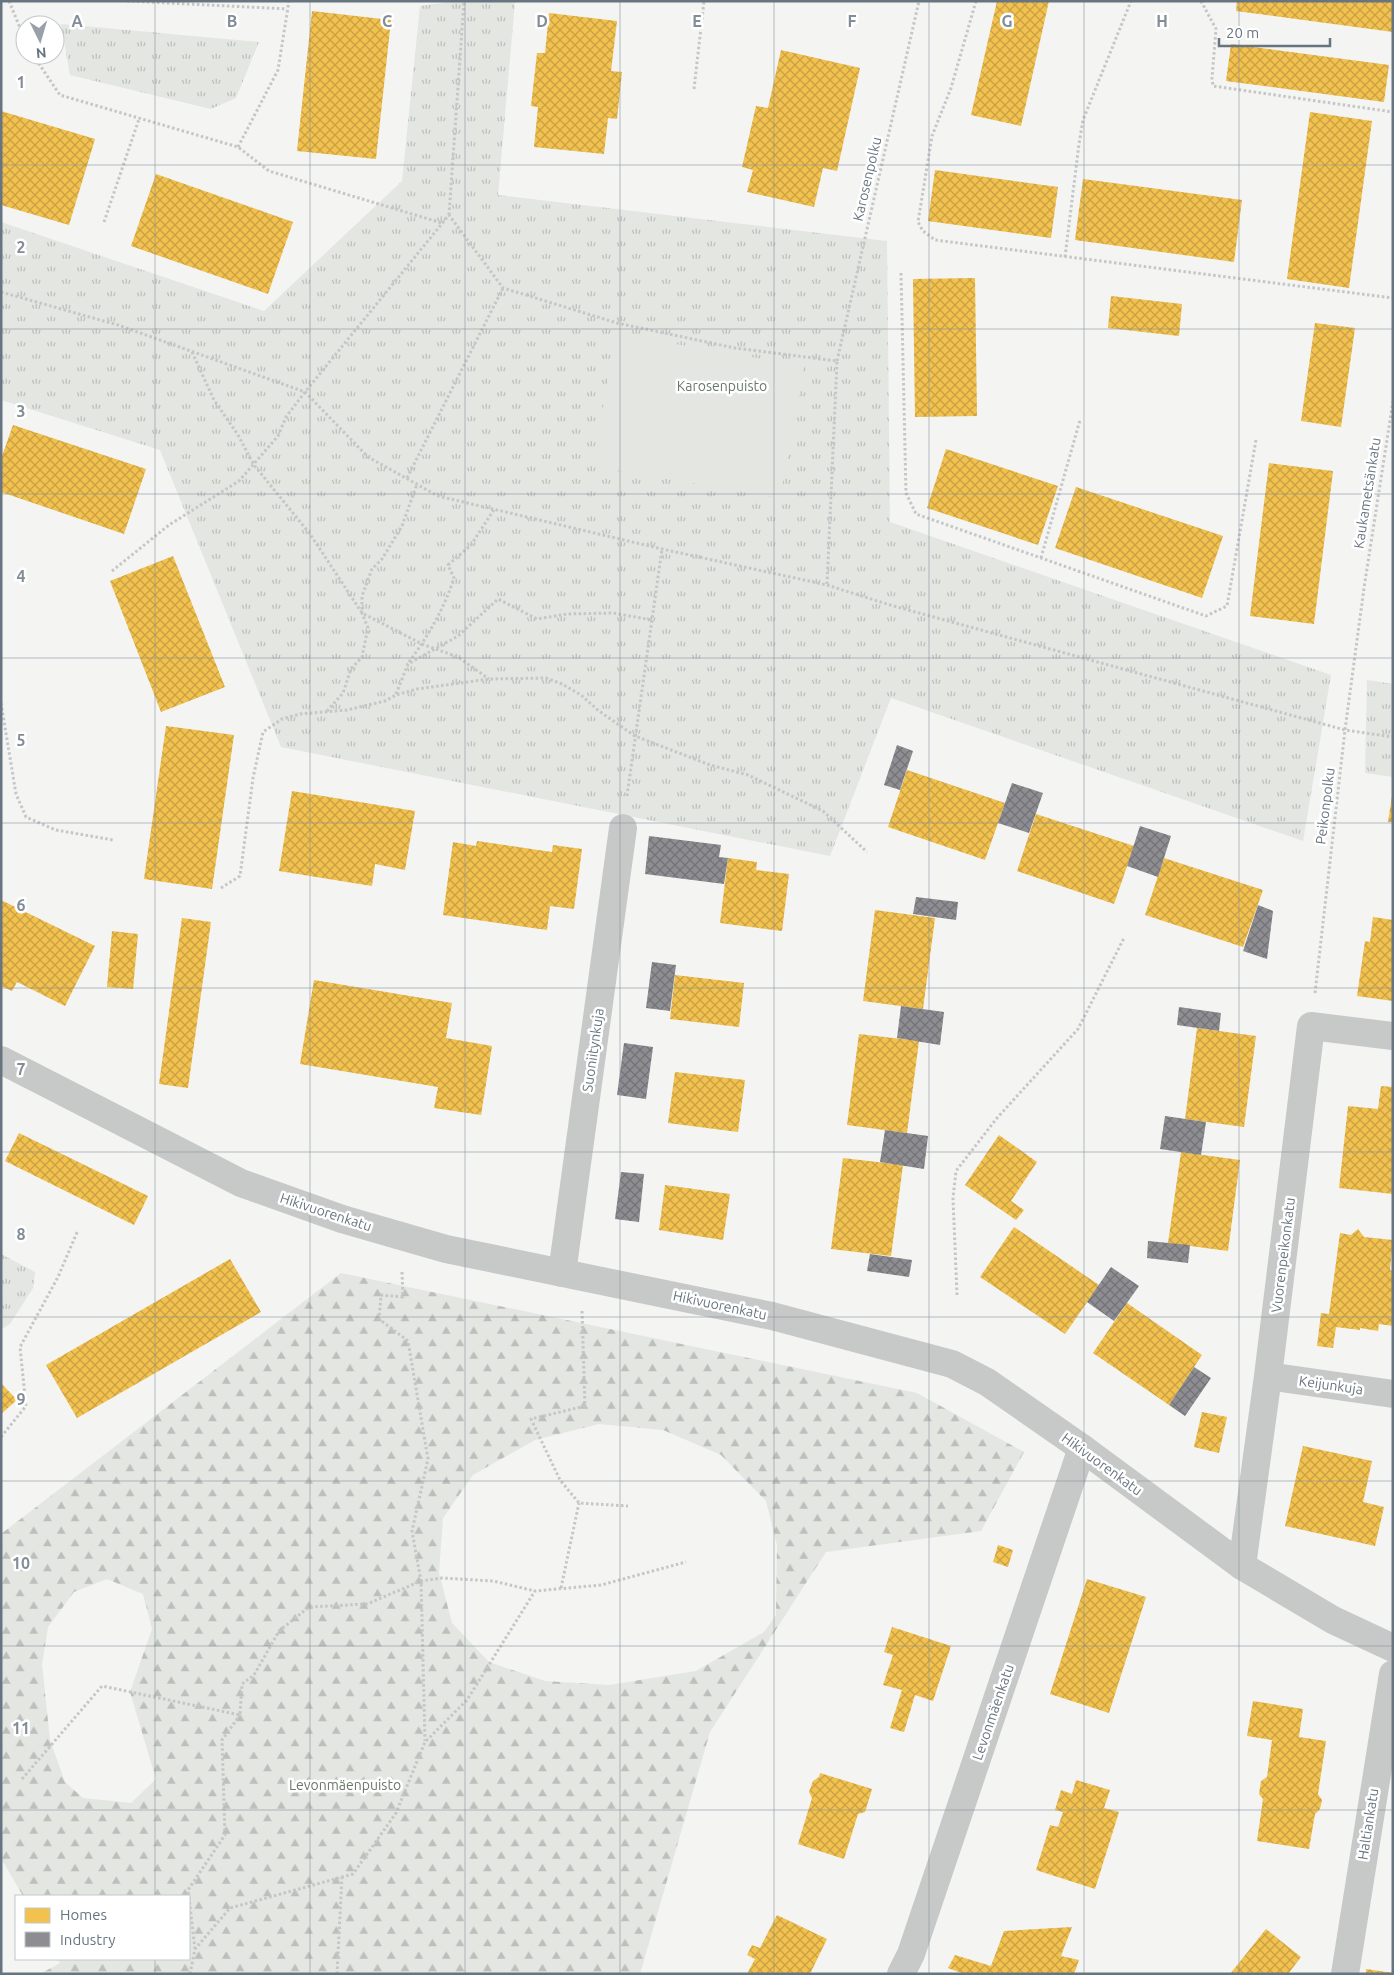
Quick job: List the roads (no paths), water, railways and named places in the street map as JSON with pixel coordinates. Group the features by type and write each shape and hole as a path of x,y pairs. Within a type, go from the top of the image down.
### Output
{"street":[{"name":"Suoniitynkuja","path":"562,1273 623,828"},
{"name":"Vuorenpeikonkatu","path":"1242,1566 1268,1376 1311,1026 1393,1036"},
{"name":"Hikivuorenkatu","path":"3,1064 241,1183 352,1222 446,1249 772,1316 952,1364 988,1382 1082,1448 1242,1566 1333,1620 1393,1648"},
{"name":"Keijunkuja","path":"1268,1376 1393,1394"},
{"name":"Levonmäenkatu","path":"901,1974 911,1954 1082,1448"},
{"name":"Haltiankatu","path":"1345,1974 1389,1686 1393,1674"}],"park label":[{"name":"Karosenpuisto","path":"722,386"},
{"name":"Levonmäenpuisto","path":"345,1785"}]}
